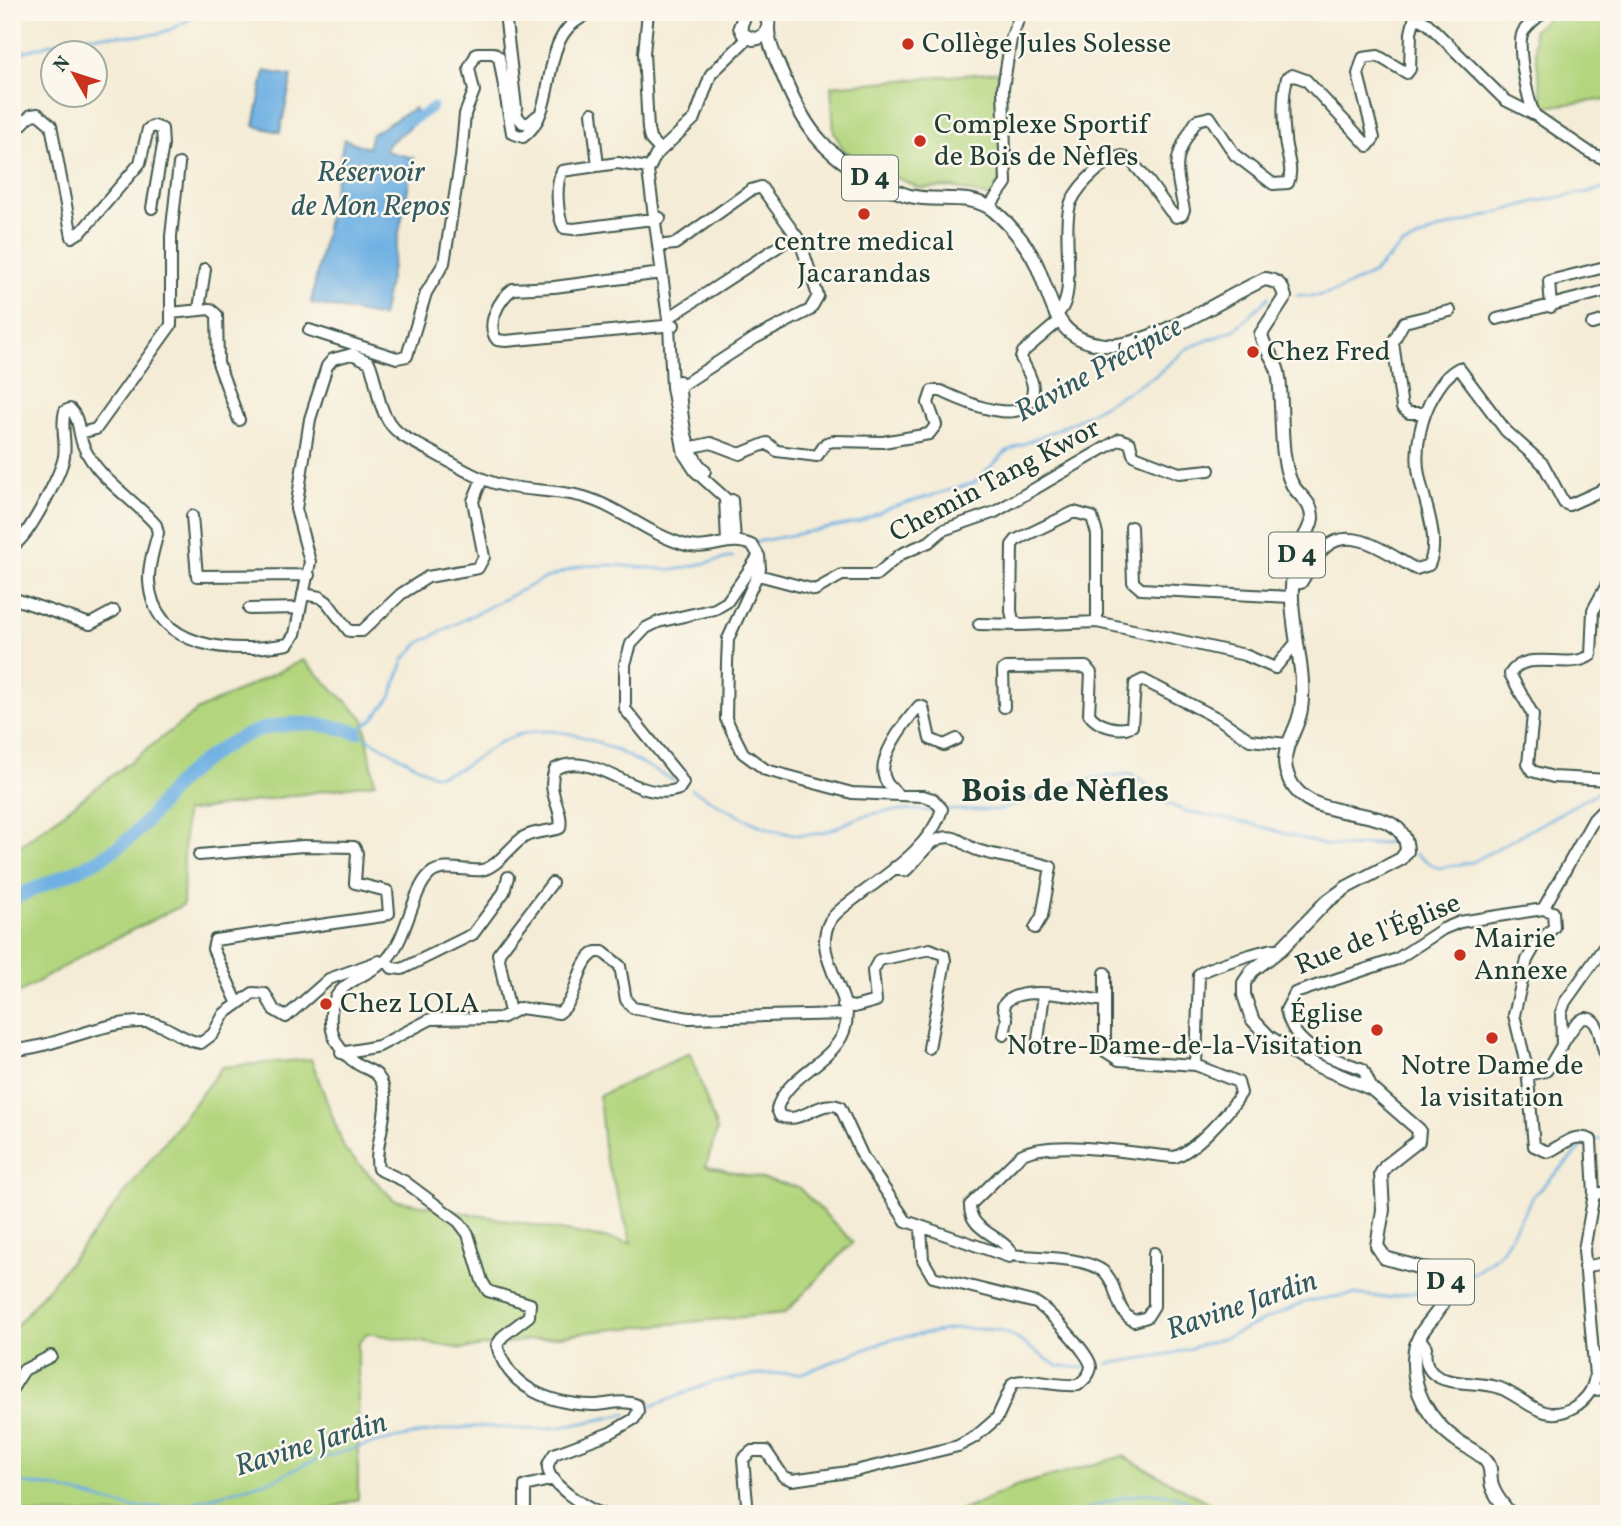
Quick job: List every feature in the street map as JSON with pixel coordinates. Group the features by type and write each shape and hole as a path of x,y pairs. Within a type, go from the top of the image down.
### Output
{"main road":[{"path":"741,16 741,31 753,38 768,28 768,19 763,12"},
{"name":"D 4","path":"768,28 773,52 808,129 839,160 910,196 964,200 989,207"},
{"name":"D 4","path":"753,38 773,52"},
{"path":"989,207 1006,223 1032,257 1057,318"},
{"name":"D 4","path":"1057,318 1072,334 1095,344 1126,344 1184,321 1265,279 1277,282 1285,297 1261,334 1279,375 1281,421 1291,483 1307,500 1312,519 1300,545 1292,591 1295,643 1303,689 1301,713 1287,744 1286,768 1291,782 1304,796 1327,810 1375,817 1395,826 1403,832 1407,851 1401,859 1347,887 1325,903 1281,949 1252,971 1244,983 1246,1010 1269,1037 1299,1058 1371,1089 1419,1130 1421,1135 1381,1174 1382,1210 1377,1246 1385,1258 1432,1271 1447,1284 1446,1301 1419,1338 1414,1365 1419,1395 1439,1428 1484,1458 1490,1466 1493,1490 1510,1514"}],"street":[{"path":"516,12 506,22 517,116 523,123 529,123 537,116"},
{"path":"309,330 397,358 407,356 426,292 444,262 465,114 474,91 469,68 477,53 493,53 499,57 514,137 523,137 530,133 544,100 556,47 568,27 590,12"},
{"path":"648,12 644,53 648,129 650,139 660,150"},
{"path":"989,207 1006,183 1008,162 1003,88 1011,39 1021,12"},
{"path":"1535,115 1529,102 1520,41 1528,26 1543,12"},
{"path":"686,448 712,443 740,454 767,443 777,451 817,456 826,443 834,441 883,442 929,434 936,425 928,403 932,391 993,412 1019,408 1028,402 1033,392 1021,358 1023,352 1057,318 1068,301 1066,272 1071,202 1088,178 1109,159 1122,156 1132,162 1176,217 1182,215 1184,209 1176,160 1180,146 1197,120 1210,117 1235,155 1273,184 1288,183 1291,175 1285,141 1284,95 1287,78 1292,75 1307,80 1368,146 1374,138 1358,75 1359,64 1363,58 1378,56 1407,73 1410,69 1410,33 1415,20 1420,19 1428,24 1505,100 1535,115 1589,152 1609,161"},
{"path":"731,541 725,498 689,465 676,386 664,245 648,170 660,150 691,124 711,74 753,38"},
{"path":"592,113 598,166"},
{"path":"12,135 31,115 47,119 51,125 72,237 82,231 139,163 148,129 162,129 163,145 152,208"},
{"path":"648,170 618,163 562,171 558,182 561,222 564,228 657,218"},
{"path":"80,433 96,429 168,331 171,313 171,236 179,164"},
{"path":"664,245 675,244 751,190 761,187 796,235 817,290 814,306 676,386"},
{"path":"657,218 662,273 672,322"},
{"path":"662,273 554,287 513,289 501,300 491,326 492,333 497,340 506,341 672,322 796,235"},
{"path":"1551,307 1549,281 1609,267"},
{"path":"200,309 205,269"},
{"path":"1497,319 1609,290"},
{"path":"171,313 210,309 217,315 218,363 239,420"},
{"path":"1425,413 1409,413 1402,408 1393,342 1395,334 1404,322 1450,311"},
{"path":"1592,324 1609,319"},
{"path":"12,546 25,536 63,460 65,411 74,412 96,468 156,526 150,590 160,614 174,630 202,645 288,644 292,640 310,562 296,509 299,474 322,378 333,359 352,354 362,356 373,370 377,397 389,423 402,436 482,479 506,486 582,497 608,506 670,541 695,548 707,549 731,541 752,545 759,556 758,575 729,639 726,703 726,719 743,753 765,770 852,793 897,794 933,799 942,809 933,828 895,867 837,913 826,932 827,950 845,1009 844,1034 837,1044 796,1079 777,1109 780,1116 796,1119 825,1105 840,1107 850,1133 884,1191 906,1221 921,1228 975,1243 1001,1256 1063,1259 1099,1268 1111,1282 1122,1311 1134,1321 1147,1317 1154,1306 1154,1253"},
{"path":"1131,527 1133,582 1141,589 1292,591 1301,583 1325,547 1336,541 1367,540 1416,569 1429,565 1435,545 1417,463 1425,413 1441,383 1450,373 1460,368 1506,431 1543,464 1564,503 1569,505 1609,487"},
{"name":"Chemin Tang Kwor","path":"758,575 815,590 842,575 877,575 901,554 929,542 943,530 995,512 1120,439 1130,443 1133,454 1137,457 1180,472 1209,470"},
{"path":"303,594 320,597 349,631 362,631 401,594 428,577 478,568 484,556 473,501 482,479"},
{"path":"1020,625 1013,620 1011,611 1012,545 1022,536 1074,512 1092,517 1097,534 1097,622"},
{"path":"192,516 197,576 309,575"},
{"path":"603,1514 584,1507 554,1479 548,1471 548,1464 554,1454 628,1424 638,1412 637,1405 630,1402 592,1405 543,1398 520,1384 500,1356 497,1345 503,1336 529,1316 530,1304 488,1291 482,1281 468,1234 459,1222 404,1181 378,1169 376,1160 384,1110 381,1084 377,1075 341,1053 332,1032 332,1006 345,986 386,960 395,948 423,884 431,873 440,870 486,869 524,838 560,828 561,821 552,792 555,769 566,764 580,764 661,792 679,789 683,783 679,776 625,709 622,693 631,644 646,628 658,622 715,609 727,602 759,556"},
{"path":"237,562 237,575"},
{"path":"1609,581 1593,610 1591,655 1580,661 1525,662 1510,674 1533,715 1528,764 1532,771 1553,777 1609,780"},
{"path":"12,598 90,624 114,611"},
{"path":"249,609 300,608"},
{"path":"979,624 1097,622 1245,655 1275,668 1283,663 1295,643"},
{"path":"1004,707 1003,670 1006,668 1087,667 1091,673 1089,714 1101,725 1128,728 1132,726 1135,684 1143,680 1219,719 1250,740 1287,744"},
{"path":"897,794 885,780 884,771 893,740 919,706 923,706 926,714 930,739 944,745 957,739"},
{"path":"1593,1390 1594,1359 1584,1267 1584,1250 1594,1194 1591,1140 1581,1136 1572,1138 1548,1152 1534,1146 1528,1075 1514,1015 1527,960 1535,946 1554,927 1553,912 1543,909 1594,819 1609,804"},
{"path":"895,867 905,871 942,838 957,838 976,850 1027,859 1051,867 1042,916 1035,928"},
{"path":"199,855 303,846 354,847 357,853 355,883 387,891 389,913 215,940 213,949 237,1004"},
{"path":"386,960 392,968 402,969 464,941 473,934 504,892 508,877"},
{"path":"510,1013 498,954 552,883"},
{"name":"Rue de l'Église","path":"1371,1089 1363,1069 1309,1048 1294,1034 1286,1010 1295,993 1397,959 1443,929 1460,922 1543,909"},
{"path":"1562,1046 1561,1013 1564,1002 1609,940"},
{"path":"1196,1065 1199,974 1208,968 1226,965 1265,948 1281,949"},
{"path":"341,1053 379,1046 431,1019 500,1018 520,1008 559,1013 568,1006 583,966 596,952 603,952 620,967 626,1000 633,1008 689,1018 845,1009 876,1001 873,971 879,960 930,949 944,955 946,961 929,1048"},
{"path":"12,1050 124,1023 145,1022 157,1024 191,1042 201,1043 209,1039 224,1014 260,992 268,997 279,1015 286,1017 329,979 386,960"},
{"path":"1011,1255 1005,1244 976,1224 970,1215 970,1205 1020,1155 1042,1148 1175,1157 1185,1154 1241,1093 1238,1082 1196,1065 1111,1057 1105,1051 1103,1042 1105,972"},
{"path":"1004,1035 1007,1018 1003,1006 1007,1000 1025,992 1105,1001"},
{"path":"1038,1040 1044,994"},
{"path":"1528,1075 1546,1071 1580,1020 1586,1018 1593,1021 1598,1028 1604,1055 1609,1060"},
{"path":"1594,1194 1609,1192"},
{"path":"748,1514 743,1459 752,1451 766,1451 783,1476 797,1481 876,1466 940,1451 975,1437 997,1418 1013,1382 1022,1379 1051,1386 1078,1385 1089,1374 1091,1365 1087,1355 1047,1309 1036,1303 933,1277 923,1260 921,1228"},
{"path":"1584,1267 1609,1262"},
{"path":"1419,1338 1426,1347 1424,1358 1431,1372 1450,1382 1493,1386 1544,1413 1562,1413 1577,1405 1593,1390 1609,1389"},
{"path":"12,1388 24,1370 51,1356"},
{"path":"1594,1359 1609,1356"},
{"path":"525,1514 525,1486 554,1479"}],"green space":[{"path":"1554,12 1609,12 1609,99 1543,107 1533,31"},
{"name":"Complexe Sportif de Bois de Nèfles","path":"998,72 1003,120 1003,159 996,189 988,197 952,187 920,188 863,163 843,149 834,133 831,86"},
{"path":"303,660 364,719 375,783 185,812 183,905 94,949 12,997 12,852 198,710"},
{"path":"690,1053 717,1130 706,1166 798,1187 853,1242 785,1313 596,1331 463,1349 367,1333 358,1344 358,1499 315,1514 12,1514 12,1331 102,1223 222,1067 311,1059 345,1150 394,1200 632,1243 605,1156 599,1096"},
{"path":"1123,1456 1229,1514 954,1514 1016,1486"}],"water":[{"path":"265,71 292,76 280,132 254,126"},
{"name":"Réservoir de Mon Repos","path":"414,108 421,118 388,144 385,151 414,158 382,317 311,303 344,139 368,148 372,134"}],"waterway":[{"path":"12,55 81,37 141,36 168,31 200,12"},
{"path":"411,122 433,107"},
{"name":"Ravine Précipice","path":"1296,295 1317,296 1339,290 1372,274 1401,246 1437,230 1534,202 1609,188"},
{"name":"Ravine Précipice","path":"756,542 859,522 889,508 974,483 1007,451 1074,422 1155,376 1188,348 1234,330 1269,297"},
{"name":"Ravine Précipice","path":"675,781 612,748 567,733 544,731 521,734 499,743 452,772 433,775 356,732 373,719 391,697 404,659 421,642 541,580 580,566 612,565 674,570 733,557"},
{"name":"Ravine Précipice","path":"12,899 89,864 118,847 138,830 184,777 224,746 244,736 285,725 308,724 356,732"},
{"path":"948,810 999,810 1087,779 1128,774 1140,779 1168,804 1185,811 1252,824 1324,845 1349,847 1389,842 1400,845"},
{"path":"1415,854 1438,868 1473,862 1605,788"},
{"path":"691,789 753,823 786,833 804,835 832,830 878,813 931,811"},
{"name":"Ravine Jardin","path":"1596,1140 1609,1138"},
{"name":"Ravine Jardin","path":"1459,1280 1479,1270 1502,1251 1533,1196 1582,1147"},
{"name":"Ravine Jardin","path":"1107,1364 1174,1353 1225,1338 1307,1301 1354,1294 1387,1298 1431,1289"},
{"name":"Ravine Jardin","path":"642,1410 713,1382 761,1374 803,1373 892,1339 959,1328 996,1330 1013,1336 1057,1366 1086,1368"},
{"name":"Ravine Jardin","path":"12,1482 48,1486 133,1508 182,1506 278,1478 297,1468 345,1451 399,1438 472,1427 552,1428 626,1414"},
{"path":"1077,1514 1109,1501 1143,1494 1176,1497 1192,1503 1206,1514"}],"place":[{"name":"Collège Jules Solesse","path":"908,44"},
{"name":"Complexe Sportif de Bois de Nèfles","path":"920,141"},
{"name":"centre medical Jacarandas","path":"864,214"},
{"name":"Chez Fred","path":"1253,352"},
{"name":"Mairie Annexe","path":"1460,955"},
{"name":"Chez LOLA","path":"326,1004"},
{"name":"Église Notre-Dame-de-la-Visitation","path":"1377,1030"},
{"name":"Notre Dame de la visitation","path":"1492,1038"}],"district":[{"name":"Bois de Nèfles","path":"1065,793"}]}
